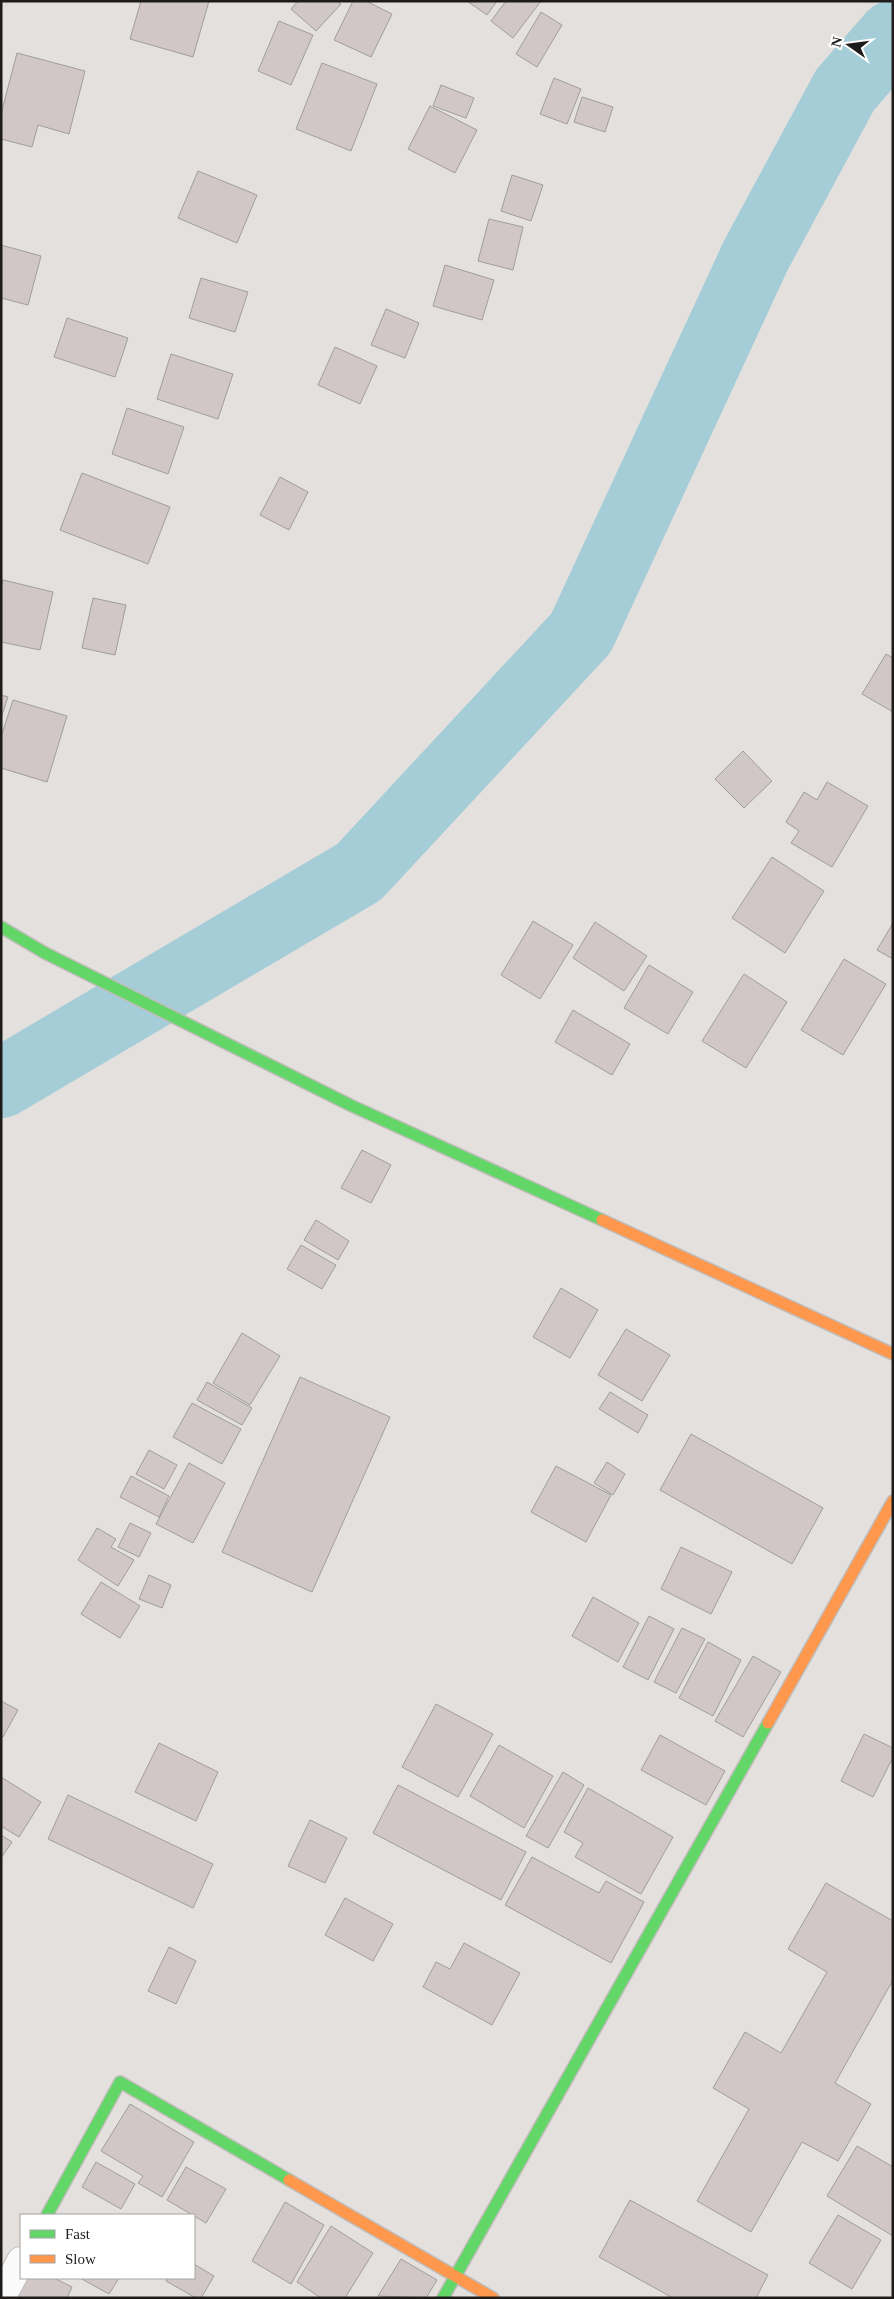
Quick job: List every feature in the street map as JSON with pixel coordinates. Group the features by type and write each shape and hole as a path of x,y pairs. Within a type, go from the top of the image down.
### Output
{"street":[{"path":"1,927 45,953 350,1105 893,1354"},
{"path":"443,2298 893,1501"},
{"path":"48,2214 120,2082 493,2298"},
{"path":"1,2298 20,2263"}],"building":[{"path":"141,1 209,1 193,57 130,39"},
{"path":"298,1 337,1 341,4 316,31 291,9"},
{"path":"353,1 366,1 392,14 371,57 334,40"},
{"path":"467,1 497,1 487,15"},
{"path":"506,1 541,1 513,38 491,21"},
{"path":"541,12 562,25 537,67 516,54"},
{"path":"279,21 313,35 291,85 258,71"},
{"path":"17,53 85,71 69,134 38,125 32,147 1,139 1,114"},
{"path":"322,63 377,84 351,151 296,129"},
{"path":"554,78 581,89 567,124 540,114"},
{"path":"441,85 474,98 466,118 433,106"},
{"path":"582,97 613,107 605,132 574,122"},
{"path":"430,106 477,130 455,173 408,149"},
{"path":"198,171 257,195 237,243 178,218"},
{"path":"512,175 543,185 531,221 501,211"},
{"path":"489,219 523,227 513,270 478,261"},
{"path":"1,245 41,256 28,305 1,298"},
{"path":"445,265 494,280 482,320 433,306"},
{"path":"201,278 248,292 235,332 189,318"},
{"path":"386,309 419,323 405,358 371,345"},
{"path":"67,318 128,338 115,377 54,357"},
{"path":"335,347 377,366 360,404 318,385"},
{"path":"171,354 233,374 218,419 157,399"},
{"path":"127,408 184,427 168,474 112,454"},
{"path":"82,473 170,507 148,564 60,530"},
{"path":"280,477 308,492 289,530 260,515"},
{"path":"3,580 53,592 40,650 1,642 1,590"},
{"path":"93,598 126,605 115,655 82,648"},
{"path":"886,654 893,658 893,712 862,694"},
{"path":"1,695 8,697 1,718"},
{"path":"13,700 67,716 47,782 1,768 1,737"},
{"path":"743,751 772,781 744,808 715,779"},
{"path":"827,782 868,806 832,867 791,843 799,831 786,822 804,792 817,800"},
{"path":"772,857 824,891 785,953 732,918"},
{"path":"533,921 573,945 540,999 501,975"},
{"path":"595,922 647,956 624,991 573,958"},
{"path":"893,923 893,959 877,950"},
{"path":"844,959 886,984 843,1055 801,1030"},
{"path":"649,965 693,992 668,1034 624,1008"},
{"path":"744,974 787,1002 746,1068 702,1041"},
{"path":"573,1010 630,1044 612,1075 555,1042"},
{"path":"362,1150 391,1165 371,1203 341,1188"},
{"path":"316,1220 349,1241 338,1260 304,1240"},
{"path":"301,1245 336,1265 322,1289 287,1269"},
{"path":"561,1288 598,1310 570,1358 533,1337"},
{"path":"626,1329 670,1355 642,1401 598,1375"},
{"path":"242,1333 280,1356 250,1405 213,1383"},
{"path":"300,1377 390,1417 312,1592 222,1552"},
{"path":"207,1382 252,1408 242,1425 197,1400"},
{"path":"610,1392 648,1415 638,1433 599,1409"},
{"path":"192,1403 241,1429 222,1464 173,1437"},
{"path":"691,1434 823,1508 792,1564 660,1490"},
{"path":"149,1450 177,1465 164,1489 136,1474"},
{"path":"607,1462 625,1474 613,1495 594,1483"},
{"path":"189,1463 225,1483 193,1543 156,1524"},
{"path":"556,1466 611,1495 586,1542 531,1512"},
{"path":"131,1476 169,1496 159,1517 120,1497"},
{"path":"130,1523 151,1533 139,1557 118,1547"},
{"path":"97,1528 116,1539 111,1547 134,1560 118,1586 78,1560"},
{"path":"681,1547 732,1572 711,1614 661,1589"},
{"path":"149,1575 171,1585 162,1608 139,1599"},
{"path":"101,1582 140,1606 120,1638 81,1614"},
{"path":"593,1597 639,1623 618,1662 572,1636"},
{"path":"649,1616 674,1629 648,1680 623,1667"},
{"path":"682,1628 705,1639 676,1693 654,1682"},
{"path":"708,1642 741,1660 713,1716 679,1698"},
{"path":"753,1656 781,1672 743,1737 715,1721"},
{"path":"1,1701 18,1710 3,1737 1,1736"},
{"path":"436,1704 493,1734 458,1797 402,1767"},
{"path":"864,1734 893,1748 893,1757 873,1797 841,1781"},
{"path":"660,1735 725,1771 706,1805 641,1770"},
{"path":"159,1743 218,1772 196,1821 135,1792"},
{"path":"499,1745 553,1776 524,1828 470,1796"},
{"path":"563,1772 584,1785 548,1848 526,1836"},
{"path":"1,1777 41,1802 19,1837 1,1826"},
{"path":"398,1785 526,1852 501,1900 373,1833"},
{"path":"588,1788 673,1837 641,1894 575,1857 583,1843 564,1832"},
{"path":"68,1795 213,1864 193,1908 48,1839"},
{"path":"310,1820 347,1838 325,1883 288,1866"},
{"path":"1,1835 12,1842 1,1858"},
{"path":"532,1857 599,1893 606,1881 644,1902 611,1963 505,1905"},
{"path":"826,1883 893,1921 893,1980 835,2083 871,2104 838,2161 802,2142 751,2232 697,2201 749,2109 713,2088 745,2032 781,2053 827,1972 788,1949"},
{"path":"345,1898 393,1924 373,1961 325,1935"},
{"path":"464,1943 520,1973 492,2025 423,1987 436,1962 450,1969"},
{"path":"169,1947 196,1961 176,2004 148,1991"},
{"path":"130,2104 194,2142 162,2197 138,2183 143,2176 101,2151"},
{"path":"857,2146 893,2167 893,2236 827,2196"},
{"path":"96,2162 135,2184 121,2209 82,2187"},
{"path":"186,2167 226,2189 206,2223 195,2217 195,2214 191,2214 167,2200"},
{"path":"630,2200 768,2275 756,2298 673,2298 599,2257"},
{"path":"285,2202 324,2225 291,2284 252,2261"},
{"path":"838,2215 881,2240 852,2289 809,2263"},
{"path":"331,2226 373,2253 345,2298 321,2298 297,2282"},
{"path":"401,2259 437,2280 426,2298 378,2296"},
{"path":"195,2265 214,2276 201,2298 196,2298 166,2281 167,2279 195,2279"},
{"path":"20,2279 56,2279 72,2287 67,2298 7,2298"},
{"path":"82,2279 118,2279 109,2294"}],"waterway":[{"path":"1,1083 359,872 581,633 756,255 845,90 893,35"}],"traffic: fast":[{"path":"1,927 45,953 350,1105 602,1220"},
{"path":"443,2298 768,1723"},
{"path":"48,2214 120,2082 289,2180"}],"traffic: slow":[{"path":"602,1220 893,1354"},
{"path":"768,1723 893,1501"},
{"path":"289,2180 493,2298"}]}
